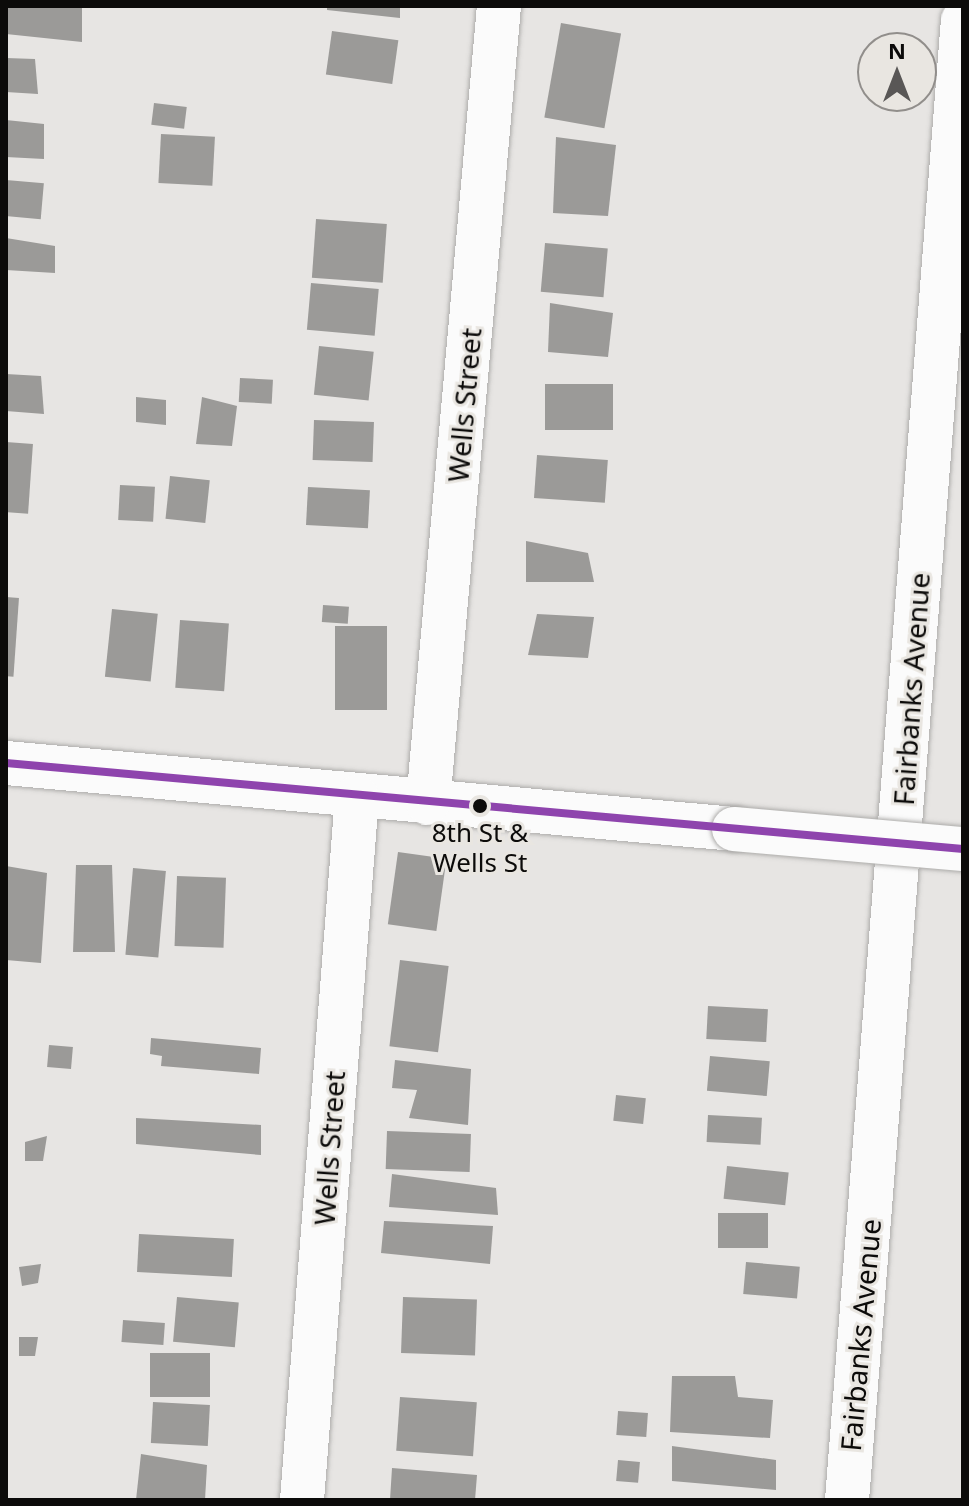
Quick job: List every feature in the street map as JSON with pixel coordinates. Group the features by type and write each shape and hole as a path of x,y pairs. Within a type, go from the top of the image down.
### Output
{"street":[{"name":"Wells Street","path":"428,803 499,6"},
{"name":"Fairbanks Avenue","path":"847,1500 963,21"},
{"path":"6,763 357,797 963,849"},
{"name":"Wells Street","path":"302,1500 357,797"}],"building":[{"path":"6,6 82,6 82,42 6,34"},
{"path":"327,6 400,6 400,18 327,10"},
{"path":"561,23 621,34 604,128 544,118"},
{"path":"332,31 398,40 392,84 326,75"},
{"path":"6,58 35,59 38,94 6,92"},
{"path":"154,103 187,107 184,129 151,125"},
{"path":"6,120 44,124 44,159 6,157"},
{"path":"161,134 215,137 212,186 158,183"},
{"path":"556,137 616,145 608,216 553,213"},
{"path":"6,180 44,183 41,219 6,216"},
{"path":"316,219 387,224 383,283 312,278"},
{"path":"6,238 55,246 55,273 6,270"},
{"path":"545,243 608,248 603,297 541,292"},
{"path":"311,283 379,289 375,336 307,330"},
{"path":"550,303 613,313 608,357 548,352"},
{"path":"319,346 374,352 369,400 314,395"},
{"path":"6,374 41,376 44,414 6,411"},
{"path":"240,378 273,380 272,404 239,402"},
{"path":"545,384 613,384 613,430 545,430"},
{"path":"136,397 166,400 166,425 136,422"},
{"path":"202,397 237,406 232,446 196,444"},
{"path":"314,420 374,422 373,462 313,460"},
{"path":"6,442 33,444 28,514 6,512"},
{"path":"537,455 608,460 605,503 534,498"},
{"path":"170,476 210,480 205,523 166,519"},
{"path":"120,485 155,487 153,522 118,520"},
{"path":"308,487 370,490 368,528 306,525"},
{"path":"526,541 588,553 594,582 526,582"},
{"path":"6,597 19,598 13,677 6,676"},
{"path":"323,605 349,607 348,624 322,622"},
{"path":"112,609 158,614 151,681 105,677"},
{"path":"537,614 594,617 588,658 528,655"},
{"path":"180,620 229,623 224,691 175,688"},
{"path":"335,626 387,626 387,710 335,710"},
{"path":"398,852 447,859 436,931 388,924"},
{"path":"76,865 112,865 115,952 73,952"},
{"path":"6,866 47,873 41,963 6,960"},
{"path":"133,868 166,871 158,958 125,955"},
{"path":"177,876 226,878 224,948 175,946"},
{"path":"400,960 449,966 438,1052 389,1046"},
{"path":"708,1006 768,1009 766,1042 706,1039"},
{"path":"151,1038 261,1048 259,1074 161,1066 162,1056 150,1054"},
{"path":"49,1045 73,1047 71,1069 47,1067"},
{"path":"710,1056 770,1061 767,1096 707,1091"},
{"path":"395,1060 471,1069 468,1125 409,1118 417,1090 392,1088"},
{"path":"616,1095 646,1098 643,1124 613,1121"},
{"path":"708,1115 762,1118 761,1145 707,1142"},
{"path":"136,1118 261,1125 261,1155 136,1144"},
{"path":"387,1131 471,1134 470,1172 386,1169"},
{"path":"47,1136 43,1161 25,1161 25,1142"},
{"path":"727,1166 789,1172 785,1205 724,1199"},
{"path":"392,1174 496,1188 498,1215 389,1207"},
{"path":"718,1213 768,1213 768,1248 718,1248"},
{"path":"384,1221 493,1226 490,1264 381,1253"},
{"path":"139,1234 234,1239 232,1277 137,1272"},
{"path":"746,1262 800,1267 797,1299 743,1294"},
{"path":"41,1264 38,1283 22,1286 19,1267"},
{"path":"177,1297 239,1302 235,1347 173,1342"},
{"path":"403,1297 477,1300 475,1356 401,1353"},
{"path":"123,1320 165,1323 163,1345 121,1342"},
{"path":"19,1337 38,1337 35,1356 19,1356"},
{"path":"150,1353 210,1353 210,1397 150,1397"},
{"path":"672,1376 735,1376 738,1397 773,1400 770,1438 670,1432"},
{"path":"400,1397 477,1402 473,1456 396,1451"},
{"path":"153,1402 210,1405 208,1446 151,1443"},
{"path":"618,1411 648,1413 646,1437 616,1435"},
{"path":"672,1446 776,1460 776,1490 672,1481"},
{"path":"141,1454 207,1465 205,1500 136,1500"},
{"path":"618,1460 640,1462 638,1483 616,1481"},
{"path":"392,1468 477,1475 475,1500 390,1500"}],"transit line":[{"path":"6,763 963,849"}],"place":[{"name":"8th St & Wells St","path":"480,806"}]}
